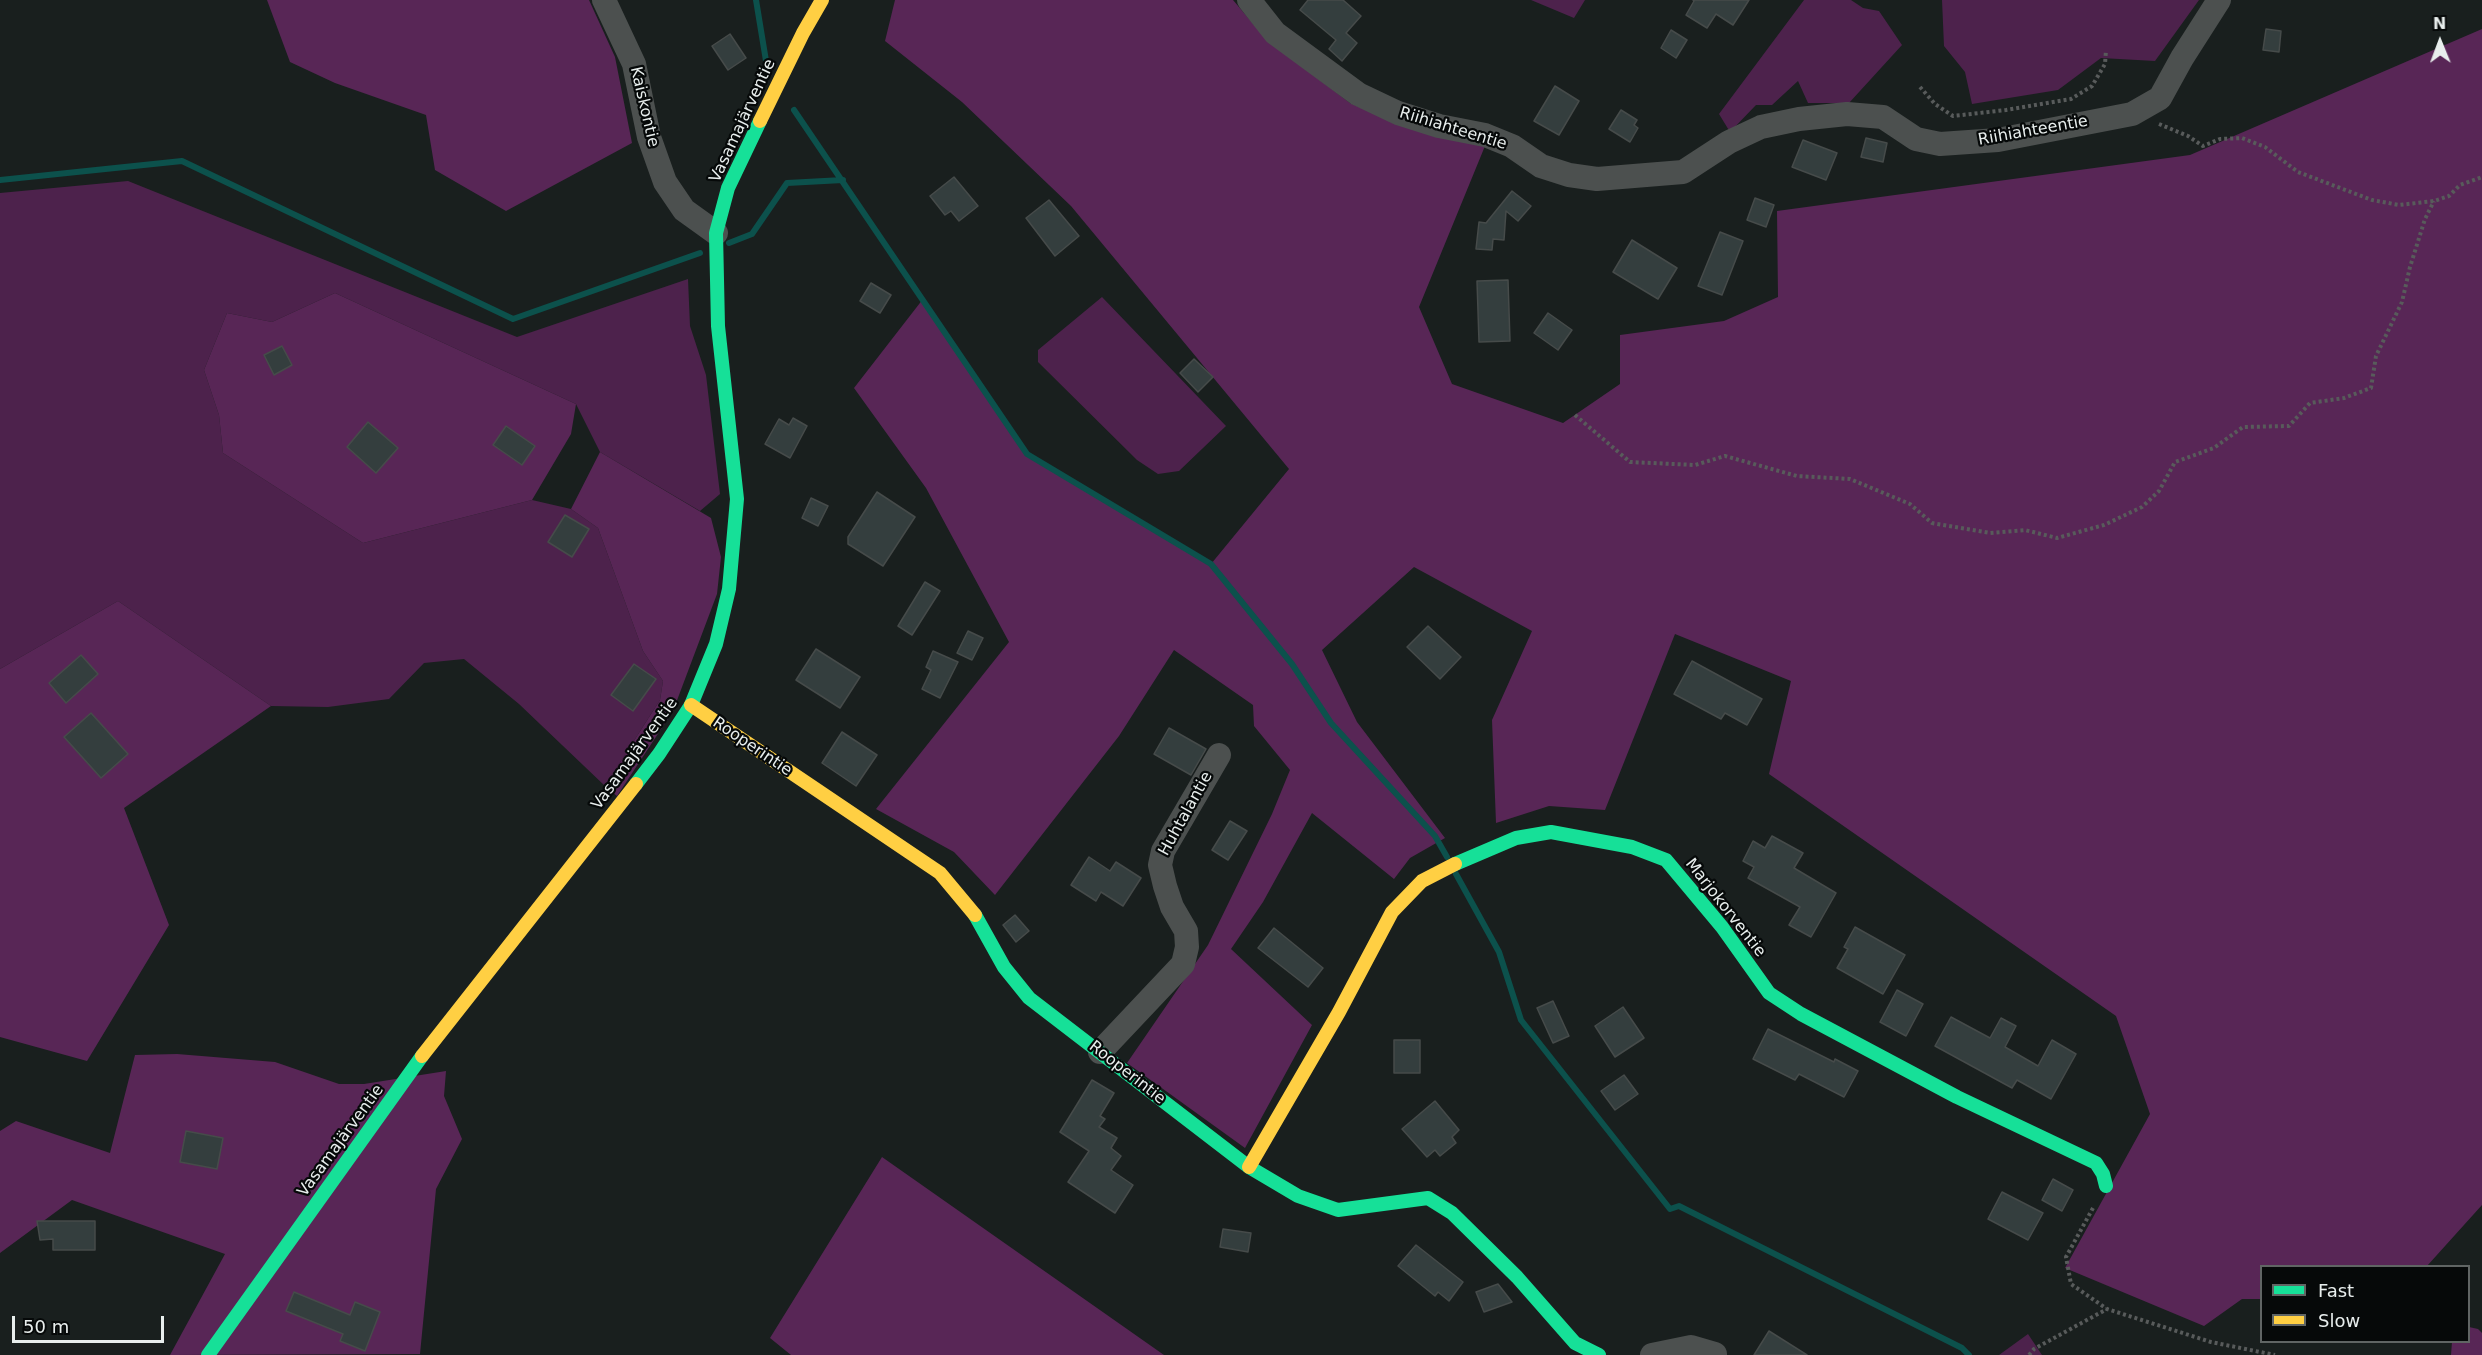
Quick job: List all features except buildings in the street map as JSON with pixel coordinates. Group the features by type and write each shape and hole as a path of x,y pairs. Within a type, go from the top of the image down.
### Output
{"street":[{"name":"Kaiskontie","path":"604,0 634,64 649,137 665,182 684,210 716,233"},
{"name":"Vasamajärventie","path":"208,1355 435,1037 632,790 691,705 716,644 729,589 737,499 718,326 716,233 728,188 803,33 822,0"},
{"name":"Riihiahteentie","path":"1249,0 1275,33 1358,94 1398,112 1439,126 1485,135 1512,146 1541,166 1569,175 1598,179 1683,172 1729,142 1761,127 1799,119 1847,114 1883,117 1916,139 1940,144 1998,141 2132,114 2160,98 2219,0"},
{"name":"Rooperintie","path":"691,705 940,873 972,909 1004,967 1029,998 1249,1167 1298,1196 1338,1210 1428,1198 1452,1213 1500,1261 1575,1343 1599,1355"},
{"name":"Huhtalantie","path":"1100,1052 1183,964 1187,947 1186,931 1172,907 1160,865 1163,851 1219,756"},
{"name":"Marjokorventie","path":"1249,1167 1339,1012 1392,912 1422,881 1441,870 1516,838 1551,832 1632,847 1666,860 1722,927 1769,993 1801,1014 1957,1097 2096,1163 2103,1174 2106,1185"},
{"path":"1652,1355 1691,1347 1715,1354"}],"path":[{"path":"1920,87 1935,104 1953,116 2071,99 2092,86 2105,64 2106,50"},
{"path":"2132,114 2188,136 2203,146 2220,139 2242,138 2265,147 2298,172 2372,200 2399,205 2434,201 2449,196 2460,185 2482,177"},
{"path":"1575,415 1630,462 1695,465 1725,456 1797,476 1850,479 1910,504 1932,523 1990,533 2025,530 2057,538 2104,525 2142,507 2159,491 2175,462 2214,448 2243,427 2289,426 2310,403 2344,398 2371,388 2376,356 2402,302 2425,219 2434,201"},
{"path":"2106,1185 2066,1257 2071,1284 2107,1309 2211,1342 2275,1355"},
{"path":"2029,1355 2034,1349 2107,1309"}],"shaded area":[{"path":"267,0 589,0 615,57 632,143 506,211 435,170 426,115 335,83 290,62"},
{"path":"895,0 1233,0 1266,39 1350,103 1395,122 1485,146 1419,307 1452,384 1563,423 1620,384 1620,335 1724,321 1778,297 1777,211 2190,155 2482,29 2482,1205 2428,1265 2260,1265 2260,1299 2242,1299 2204,1326 2065,1268 2150,1114 2116,1016 1769,774 1791,681 1675,634 1605,810 1549,806 1496,823 1492,720 1532,631 1414,567 1322,650 1357,722 1445,838 1410,858 1394,879 1312,813 1263,902 1231,949 1312,1025 1245,1148 1127,1063 1208,945 1272,814 1290,770 1254,726 1253,705 1174,650 1119,736 995,895 954,852 876,809 1009,642 926,488 854,388 923,299 1027,454 1211,564 1289,469 1071,206 962,102 885,41"},
{"path":"1531,0 1585,0 1574,18"},
{"path":"1804,0 1851,0 1863,8 1879,11 1902,45 1849,103 1808,103 1798,81 1772,105 1756,105 1730,132 1719,114"},
{"path":"1942,0 2199,0 2155,61 2101,58 2058,90 1972,104 1965,72 1944,46"},
{"path":"128,181 517,337 688,279 690,326 706,375 720,494 700,511 600,452 576,404 335,293 272,322 227,313 204,370 219,415 223,453 363,543 532,500 571,509 598,528 643,651 663,681 660,700 605,786 519,704 464,659 424,663 389,699 328,707 271,706 118,601 0,669 0,193"},
{"path":"335,293 576,404 571,434 532,500 363,543 223,453 219,415 204,370 227,313 272,322"},
{"path":"1102,297 1226,426 1179,471 1158,474 1137,460 1038,362 1038,350"},
{"path":"600,452 711,518 721,557 717,594 673,711 617,796 605,786 660,700 663,681 643,651 598,528 571,509"},
{"path":"118,601 271,706 124,808 169,925 87,1061 0,1037 0,669"},
{"path":"177,1054 275,1062 339,1084 364,1084 446,1071 444,1096 462,1139 436,1189 420,1354 170,1355 225,1254 72,1200 0,1253 0,1131 16,1121 110,1153 135,1055"},
{"path":"882,1157 1164,1355 791,1355 770,1338"},
{"path":"2470,1327 2478,1329 2482,1333 2482,1355 2451,1355 2452,1343 2470,1343"},
{"path":"2028,1334 2042,1355 1999,1355"}],"waterway":[{"path":"756,0 768,73"},
{"path":"794,110 1027,454 1211,564 1292,664 1331,723 1435,836 1447,857"},
{"path":"0,180 182,161 513,319 700,253"},
{"path":"729,243 752,234 787,183 843,180"},
{"path":"1456,874 1499,952 1521,1020 1670,1209 1679,1206 1962,1348 1969,1355"}],"traffic: fast":[{"path":"636,784 691,705 716,644 729,589 737,499 718,326 716,233 728,188 760,121"},
{"path":"1455,864 1516,838 1551,832 1632,847 1666,860 1722,927 1769,993 1801,1014 1957,1097 2096,1163 2103,1174 2106,1186"},
{"path":"975,915 1004,967 1029,998 1249,1167 1298,1196 1338,1210 1428,1198 1452,1213 1517,1277 1575,1343 1599,1355"},
{"path":"208,1355 422,1056"}],"traffic: slow":[{"path":"760,121 803,33 822,0"},
{"path":"691,705 940,873 975,915"},
{"path":"422,1056 636,784"},
{"path":"1249,1167 1339,1012 1392,912 1422,881 1455,864"}]}
